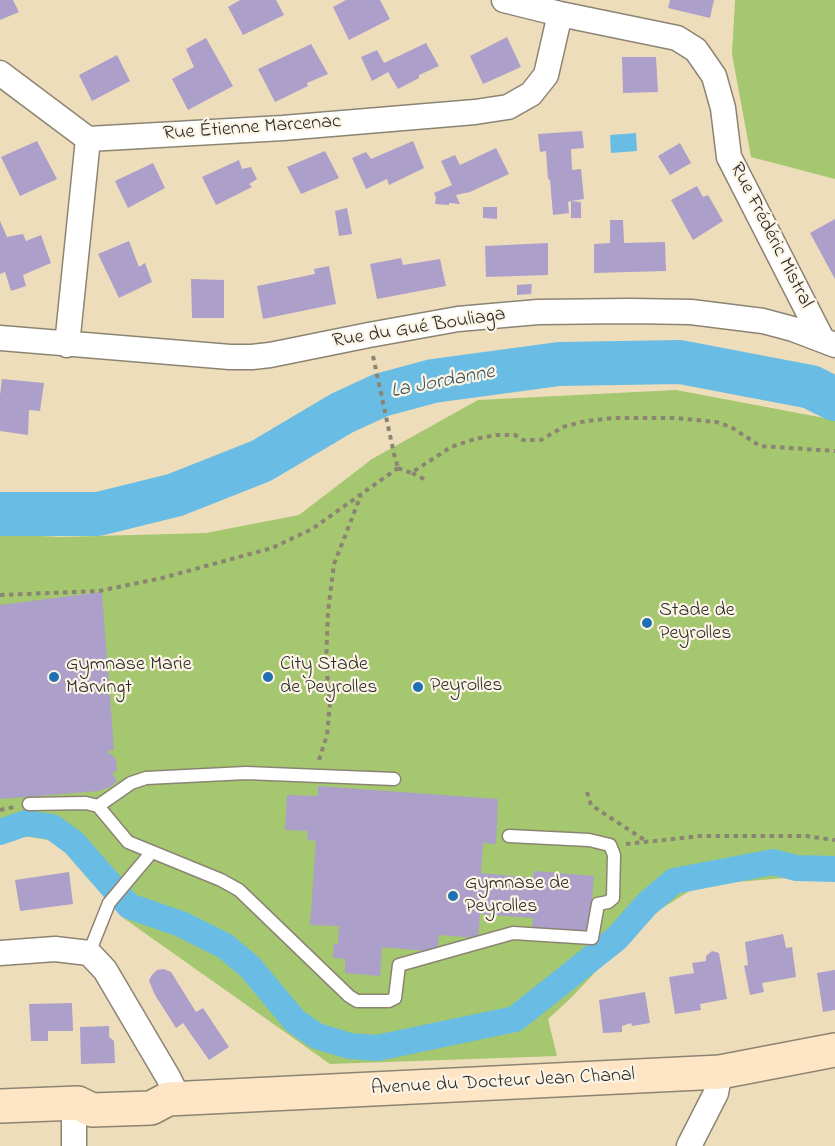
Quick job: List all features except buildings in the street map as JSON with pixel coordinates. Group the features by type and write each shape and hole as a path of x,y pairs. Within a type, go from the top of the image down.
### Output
{"main road":[{"name":"Avenue du Docteur Jean Chanal","path":"0,1106 76,1103 92,1110 110,1110 150,1108 174,1099 720,1072 835,1050"}],"street":[{"name":"Rue Frédéric Mistral","path":"504,0 677,38 696,50 714,76 723,108 729,157 829,342"},
{"name":"Rue Étienne Marcenac","path":"88,139 283,128 475,112 508,107 531,94 546,75 560,14"},
{"path":"0,73 88,139 68,345"},
{"name":"Rue du Gué Bouliaga","path":"0,338 68,345 252,357 458,319 538,312 631,311 691,312 730,316 793,328 829,342"},
{"path":"0,953 55,948 89,953 105,970 168,1077 174,1099"},
{"path":"689,1146 716,1093 720,1072"},
{"path":"74,1146 76,1103"}],"lane":[{"path":"98,806 130,783 146,778 246,773 394,779"},
{"path":"29,804 86,803 98,806 128,842 221,880 239,890 349,996 357,1001 389,1001 395,998 399,965 513,933 592,938 598,904 608,902 613,898 614,855 610,845 589,840 509,836"},
{"path":"89,953 110,903 151,853"}],"path":[{"path":"375,365 398,468"},
{"path":"411,473 451,447 476,439 496,435 515,435 523,440 541,440 563,427 586,421 614,418 676,418 716,422 730,427 760,446 835,451"},
{"path":"398,468 426,480"},
{"path":"0,595 99,591 162,578 272,548 312,529 398,468"},
{"path":"311,776 327,735 330,703 326,664 328,612 334,564 361,495"},
{"path":"587,792 591,805 647,842"},
{"path":"610,845 701,836 806,836 835,840"}],"green space":[{"path":"735,0 835,0 835,179 751,157 732,54"},
{"name":"Peyrolles","path":"676,390 835,420 835,874 699,885 645,919 571,998 548,1019 557,1056 330,1064 122,917 62,842 22,836 0,844 0,534 61,537 206,533 299,515 372,459 478,400"}],"water":[{"path":"636,133 637,151 611,153 610,135"}],"waterway":[{"name":"La Jordanne","path":"0,514 98,514 175,495 261,461 342,413 381,395 433,381 559,364 680,362 811,387 835,399"},
{"path":"0,832 26,823 52,827 74,843 129,906 181,924 225,946 250,967 295,1021 317,1036 350,1046 377,1048 515,1019 617,938 647,904 674,881 773,862 796,868 835,869"}],"place":[{"name":"Stade de Peyrolles","path":"647,623"},
{"name":"Gymnase Marie Marvingt","path":"54,677"},
{"name":"City Stade de Peyrolles","path":"268,677"},
{"name":"Peyrolles","path":"418,687"},
{"name":"Gymnase de Peyrolles","path":"453,896"}]}
